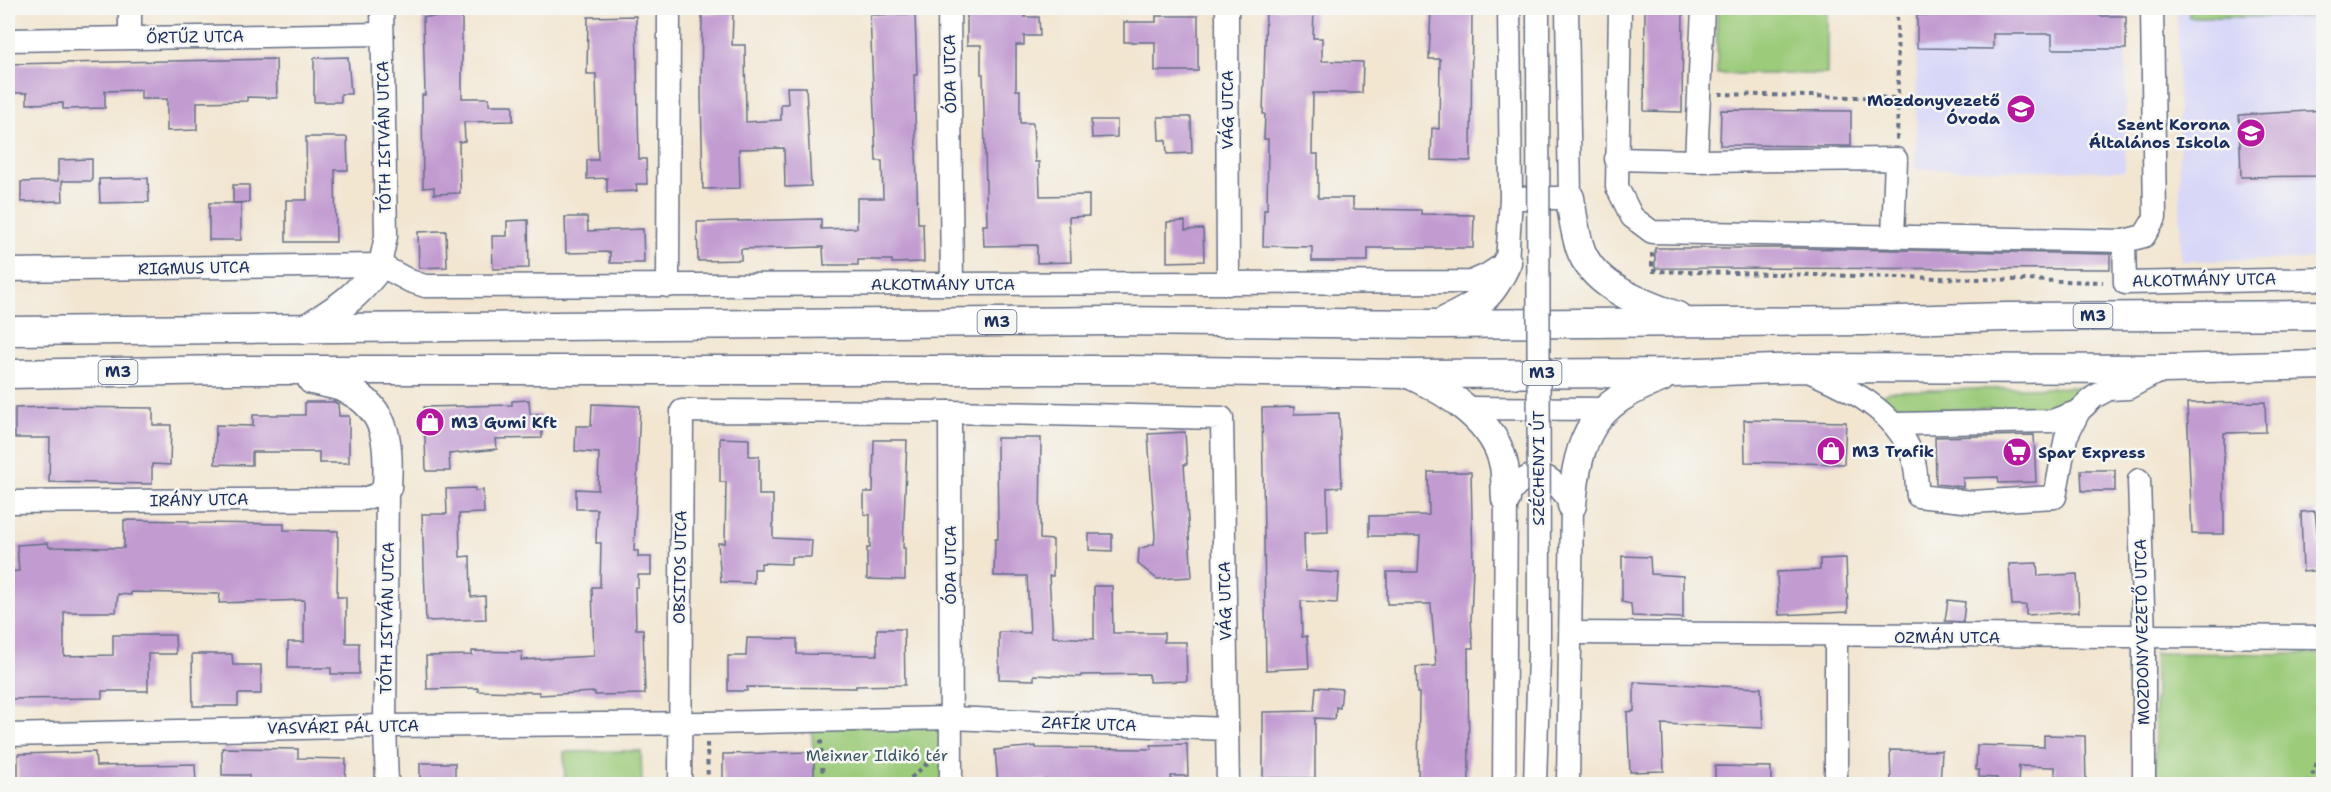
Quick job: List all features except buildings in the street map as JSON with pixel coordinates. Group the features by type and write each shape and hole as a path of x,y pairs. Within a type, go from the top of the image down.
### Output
{"main road":[{"path":"1570,198 1582,253 1599,275 1627,296 1690,321"},
{"path":"1438,324 1479,304 1499,280 1507,262"},
{"path":"305,329 342,306 364,287 380,265"},
{"name":"M3","path":"8,331 1110,321 1438,324 2324,315"},
{"name":"M3","path":"8,374 228,370 1125,370 1409,374 1674,373 1801,368 2164,369 2324,364"},
{"path":"272,371 346,388 365,400 378,417 387,439 387,487"},
{"path":"1572,505 1576,462 1581,447 1605,409 1619,396 1674,373"},
{"path":"1409,374 1439,388 1482,425 1495,444 1504,465 1506,499"}],"street":[{"path":"130,8 130,38"},
{"name":"TÓTH ISTVÁN UTCA","path":"380,265 386,236 382,8"},
{"path":"668,286 669,8"},
{"name":"ÓDA UTCA","path":"949,8 952,284"},
{"name":"VÁG UTCA","path":"1227,8 1228,284"},
{"path":"1507,262 1511,198 1509,8"},
{"name":"SZÉCHENYI ÚT","path":"1535,784 1539,655 1538,8"},
{"path":"1511,198 1570,198 1567,8"},
{"path":"1620,8 1617,187 1632,217 1652,231 2124,241 2144,236 2155,218 2152,8"},
{"path":"1696,161 1701,93 1703,8"},
{"name":"ŐRTŰZ UTCA","path":"8,40 382,34"},
{"path":"1616,159 1696,161 1896,159 1893,237"},
{"name":"ALKOTMÁNY UTCA","path":"2124,241 2125,283 2324,279"},
{"name":"ALKOTMÁNY UTCA","path":"380,265 426,286 668,286 1471,282 1507,262"},
{"name":"RIGMUS UTCA","path":"8,270 380,265"},
{"path":"1801,368 1867,400 1894,424 1912,455 1918,496 1972,502 2055,497 2066,437 2079,411 2094,397 2109,389 2128,388 2164,369"},
{"path":"1464,408 1605,409"},
{"name":"OBSITOS UTCA","path":"679,723 682,411 950,412"},
{"path":"1894,424 2052,421 2079,411"},
{"name":"ÓDA UTCA","path":"950,412 950,718"},
{"name":"VÁG UTCA","path":"950,412 1222,418 1228,784"},
{"path":"1504,784 1506,499 1522,480 1541,475 1557,483 1572,505 1568,784"},
{"name":"MOZDONYVEZETŐ UTCA","path":"2139,480 2144,638 2144,784"},
{"name":"TÓTH ISTVÁN UTCA","path":"387,487 385,726 387,784"},
{"name":"IRÁNY UTCA","path":"8,502 363,499 376,495 387,487"},
{"name":"OZMÁN UTCA","path":"1571,633 2324,638"},
{"path":"1836,636 1836,784"},
{"path":"680,784 679,723 950,718 951,784"},
{"name":"ZAFÍR UTCA","path":"950,718 1227,729"},
{"name":"VASVÁRI PÁL UTCA","path":"8,735 385,726 679,723"}],"path":[{"path":"1896,159 1897,8"},
{"path":"1701,93 1898,98"},
{"path":"1652,231 1652,271 2125,283"},
{"path":"2317,707 2324,712"},
{"path":"821,720 823,784"},
{"path":"707,723 708,784"},
{"path":"2309,784 2324,744"},
{"path":"904,784 933,758 933,767"}],"shaded area":[{"name":"Mozdonyvezető Óvoda","path":"1917,8 2126,8 2125,171 1916,169"},
{"name":"Szent Korona Általános Iskola","path":"2177,8 2323,8 2323,259 2181,261"}],"green space":[{"path":"1717,8 1827,8 1827,74 1717,74"},
{"path":"2189,8 2323,8 2323,17 2189,17"},
{"path":"2079,387 2078,394 2069,402 2053,407 1907,410 1881,399 1883,394 1889,391"},
{"path":"2155,653 2323,654 2323,784 2155,784"},
{"name":"Meixner Ildikó tér","path":"812,726 941,726 942,784 814,784"},
{"path":"641,751 642,784 565,784 564,752"}],"place":[{"name":"Mozdonyvezető Óvoda","path":"2021,109"},
{"name":"Szent Korona Általános Iskola","path":"2251,133"},
{"name":"M3 Gumi Kft","path":"430,422"},
{"name":"M3 Trafik","path":"1831,451"},
{"name":"Spar Express","path":"2017,452"}]}
